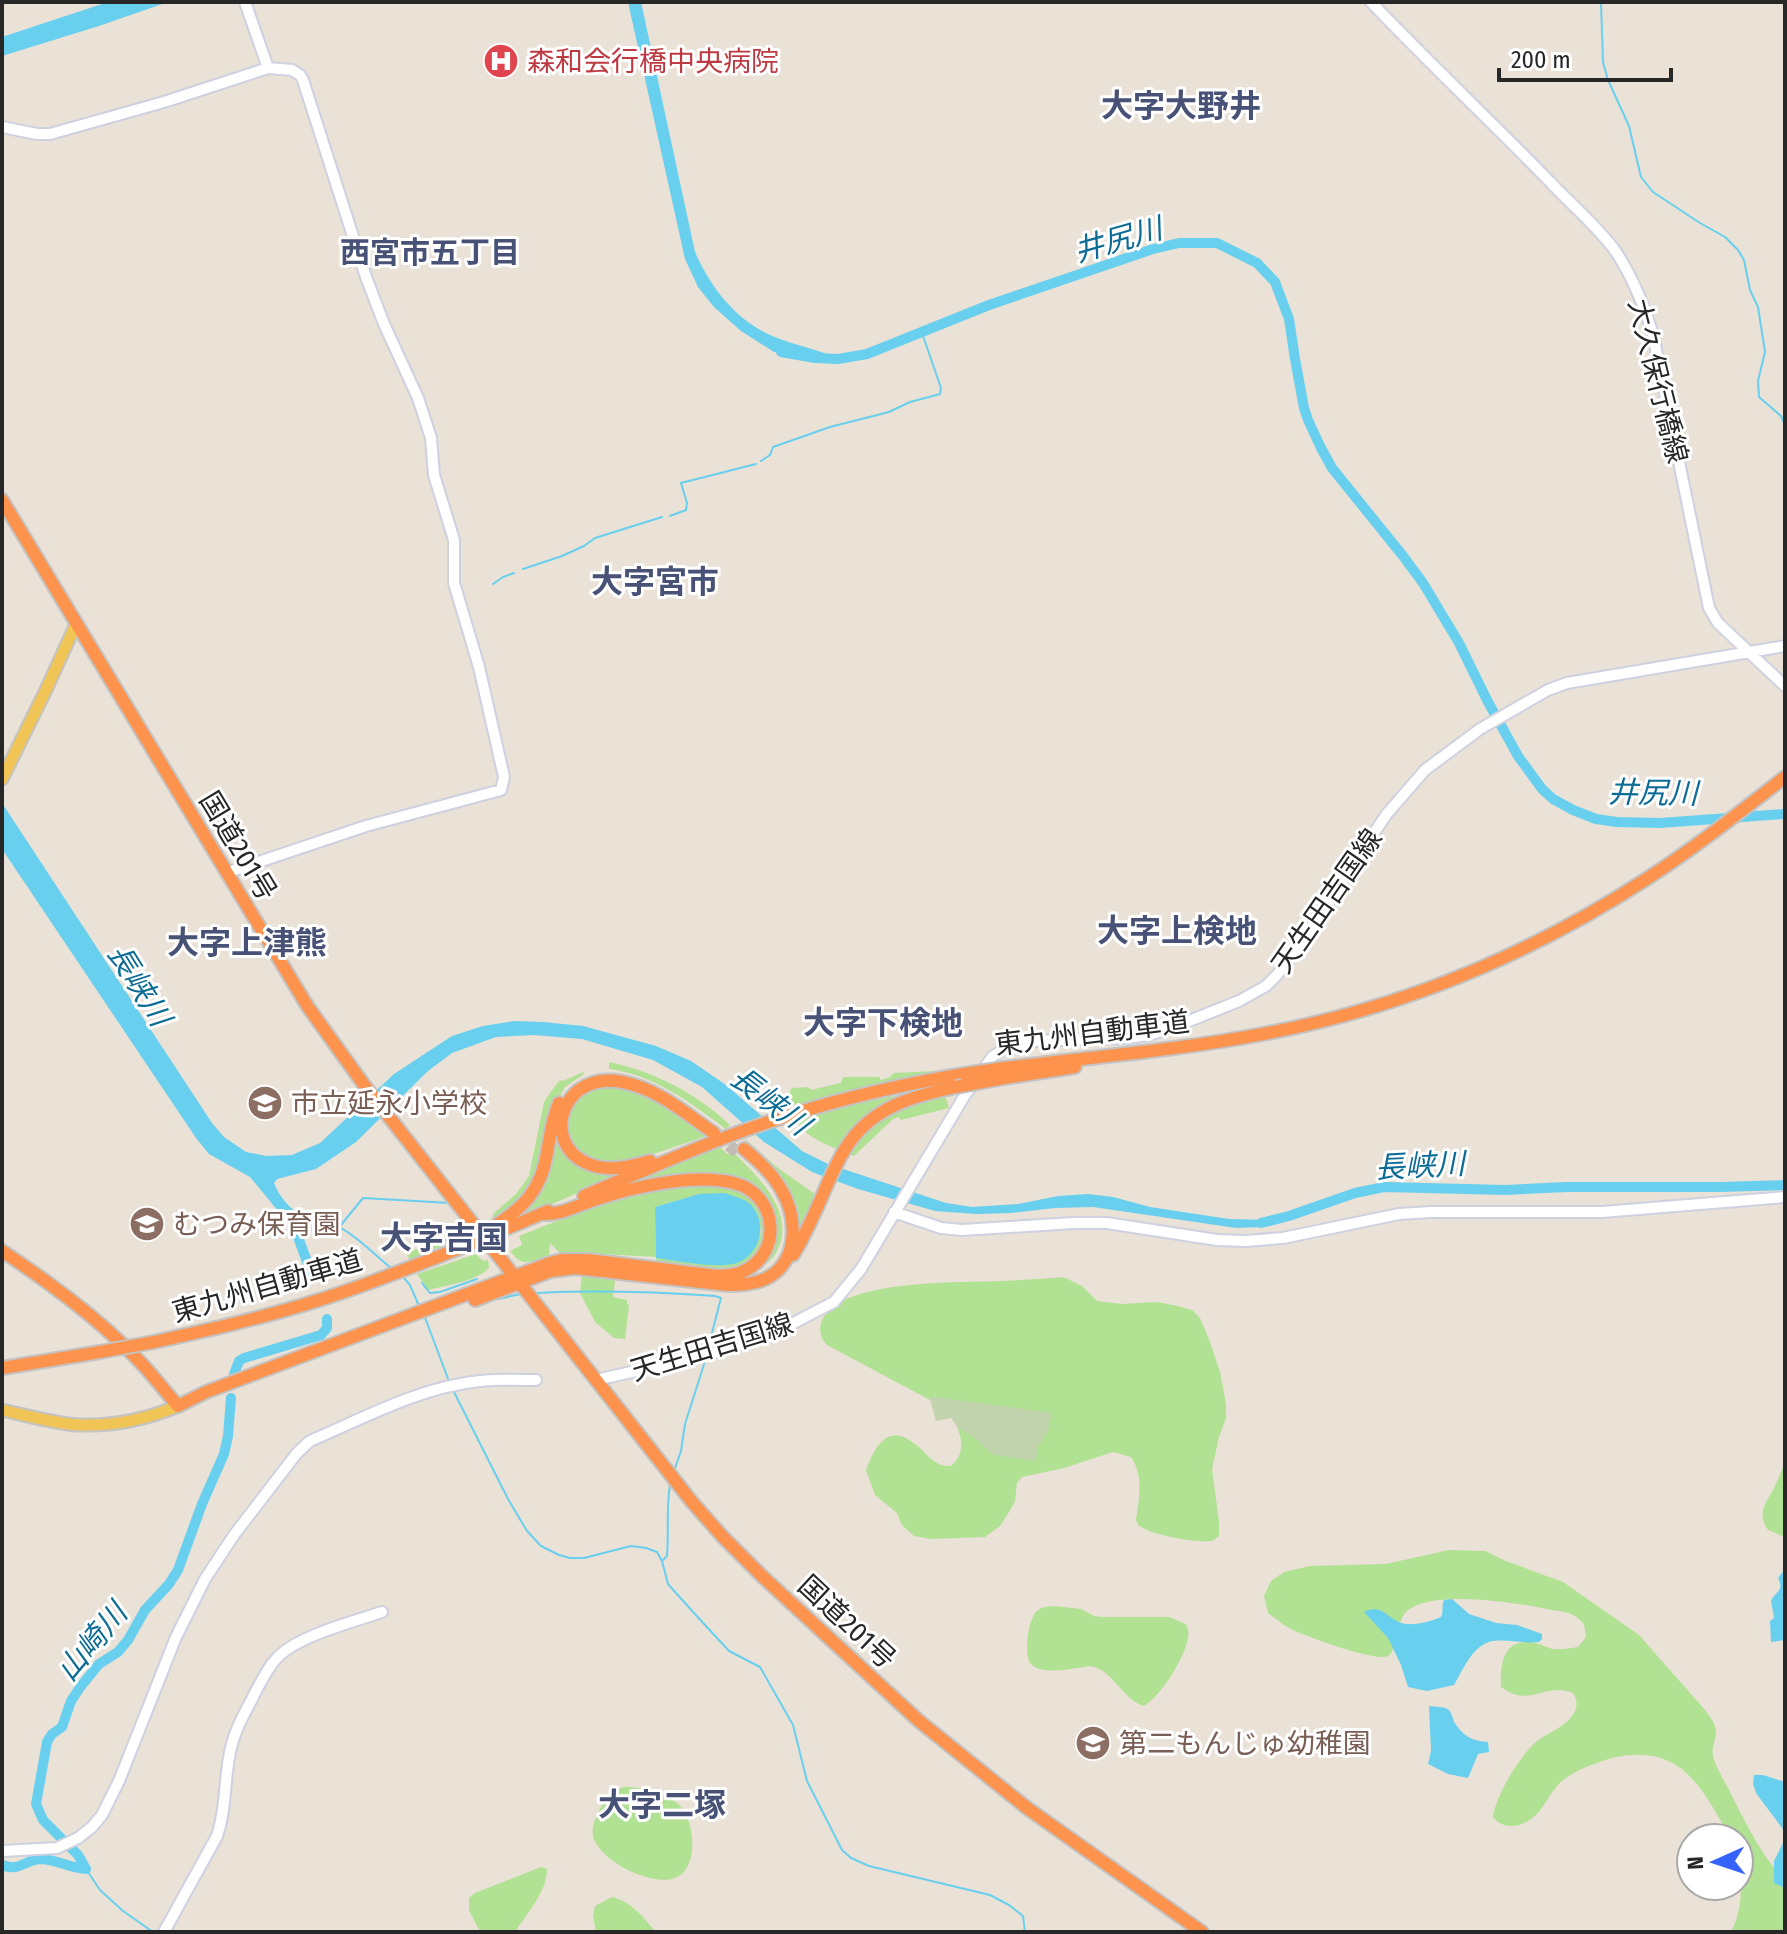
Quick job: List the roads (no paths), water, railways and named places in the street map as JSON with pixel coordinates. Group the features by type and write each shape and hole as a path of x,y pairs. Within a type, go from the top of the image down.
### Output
{"highway":[{"name":"国道201号","path":"2,500 308,1007 367,1089 692,1502 722,1536 919,1721 1064,1836 1202,1932"},
{"name":"東九州自動車道","path":"2,1368 154,1342 315,1302 541,1214 719,1135 878,1091 964,1074 1004,1073 1268,1033 1322,1021 1443,984 1553,934 1607,904 1698,844 1785,777"},
{"path":"517,1279 575,1268 728,1285 758,1282 774,1274 797,1249 843,1154 857,1133 886,1109 911,1098 1004,1073"},
{"path":"494,1230 535,1190 544,1166 557,1107 564,1095 580,1080 601,1074 637,1079 673,1097 719,1135"},
{"path":"609,1080 635,1085 662,1098 719,1135 633,1166 608,1168 590,1165 575,1156 562,1128 564,1111 574,1093 590,1083 609,1080"},
{"path":"2,1251 38,1275 109,1332 178,1406 206,1392 517,1279 550,1263 574,1259 718,1276 750,1276 765,1269 782,1251 787,1232 783,1209 770,1185 740,1151 759,1161 781,1188 793,1220 791,1248 774,1274"},
{"path":"541,1214 556,1215 635,1189 687,1181 722,1181 746,1187 755,1193 767,1210 771,1221 768,1241 762,1255 747,1269 718,1276"}],"main road":[{"path":"2,779 76,624"},
{"path":"2,1410 79,1425 123,1423 178,1406"}],"street":[{"path":"245,2 268,68"},
{"name":"大久保行橋線","path":"1371,2 1613,247 1627,270 1643,301 1653,335 1709,608 1718,623 1785,686"},
{"path":"2,127 37,134 63,132 268,68 292,70 300,75 366,277 431,438 434,475 454,540 454,583 479,667 504,777 501,790 382,821 226,873"},
{"name":"天生田吉国線","path":"596,1380 743,1344 780,1330 834,1302 855,1277 965,1095 993,1056 1031,1041 1149,1035 1239,1001 1266,986 1298,948 1402,795 1435,761 1467,737 1548,690 1567,683 1785,646"},
{"path":"894,1212 941,1228 962,1230 1107,1223 1217,1240 1246,1241 1283,1238 1399,1214 1602,1212 1785,1197"},
{"path":"2,1851 48,1849 70,1842 92,1827 109,1804 176,1637 205,1579 234,1535 297,1453 310,1441 414,1396 443,1388 483,1380 536,1380"},
{"path":"164,1932 217,1836 222,1821 232,1742 238,1724 274,1661 284,1651 314,1635 382,1612"}],"water":[{"path":"108,2 168,2 2,56 2,37"},
{"path":"628,2 641,2 695,252 708,277 724,300 744,319 768,334 827,354 832,360 774,352 741,331 714,307 698,287 685,259"},
{"path":"2,803 212,1123 224,1137 246,1152 266,1156 292,1155 320,1143 394,1074 452,1036 483,1026 514,1021 543,1022 583,1026 656,1046 691,1061 726,1085 802,1151 828,1164 946,1203 972,1207 1088,1194 1150,1207 1277,1223 1236,1228 1093,1207 976,1214 935,1211 812,1172 764,1142 702,1087 653,1060 582,1039 534,1035 496,1037 452,1053 428,1071 356,1142 316,1169 277,1179 274,1183 279,1193 300,1215 297,1221 289,1219 278,1211 250,1177 209,1154 196,1138 2,849"},
{"path":"725,1193 749,1203 759,1220 759,1238 750,1255 725,1265 656,1258 655,1207 699,1194"},
{"path":"1785,1569 1785,1640 1771,1642 1770,1621 1774,1618 1771,1601 1780,1589 1778,1578"},
{"path":"1452,1599 1469,1614 1496,1623 1517,1625 1542,1634 1542,1639 1539,1642 1486,1643 1469,1658 1454,1685 1427,1691 1408,1687 1388,1638 1364,1612 1377,1610 1401,1623 1420,1623 1441,1617 1444,1600"},
{"path":"1429,1706 1447,1709 1464,1734 1488,1742 1489,1752 1478,1754 1468,1778 1448,1774 1428,1764 1431,1751"},
{"path":"1754,1775 1785,1782 1785,1832 1756,1793"},
{"path":"1785,1832 1785,1888 1774,1883 1774,1861"}],"waterway":[{"path":"1601,2 1603,62 1629,126 1641,177 1653,192 1725,237 1744,260 1750,290 1758,307 1765,352 1758,381 1759,397 1781,416 1785,425"},
{"name":"井尻川","path":"781,352 838,359 867,354 989,305 1153,249 1179,243 1217,243 1257,263 1275,282 1289,319 1304,408 1321,448 1332,468 1423,583 1459,643 1518,756 1542,789 1573,810 1596,819 1617,822 1660,823 1785,814"},
{"path":"761,461 770,455 773,447 940,394 941,388 922,333"},
{"path":"670,516 686,510 681,483 756,464"},
{"path":"523,569 562,556 595,538 662,517"},
{"path":"493,584 514,573"},
{"name":"長峡川","path":"1261,1223 1384,1187 1506,1190 1785,1185"},
{"path":"341,1225 363,1198 450,1203"},
{"name":"山崎川","path":"284,1210 291,1218 313,1278"},
{"path":"298,1218 314,1219 339,1227 391,1268"},
{"path":"403,1277 419,1306"},
{"path":"422,1283 430,1293 477,1279"},
{"path":"538,1293 626,1292 721,1298 707,1352"},
{"path":"498,1299 521,1294"},
{"path":"424,1315 450,1384"},
{"name":"山崎川","path":"234,1374 239,1361 244,1358 321,1335 327,1328 327,1319"},
{"path":"674,1471 706,1358"},
{"path":"453,1390 508,1499 527,1531 541,1546 570,1558 584,1558 631,1546 657,1552 668,1584 729,1651 760,1667 793,1725 807,1781 842,1850 869,1866 990,1895 1023,1916 1025,1932"},
{"name":"山崎川","path":"86,1869 78,1855 43,1820 36,1804 47,1742 62,1727 71,1701 81,1686 99,1664 118,1652 145,1610 178,1570 224,1454 231,1398"},
{"path":"663,1560 667,1556 670,1485"},
{"name":"山崎川","path":"2,1865 13,1867 40,1859 86,1869"},
{"path":"86,1869 100,1890 153,1932"}],"tunnel":[{"path":"715,1134 737,1152"}],"place":[{"name":"森和会行橋中央病院","path":"501,61"},
{"name":"市立延永小学校","path":"265,1103"},
{"name":"むつみ保育園","path":"147,1224"},
{"name":"第二もんじゅ幼稚園","path":"1093,1743"}],"district":[{"name":"大字大野井","path":"1181,106"},
{"name":"西宮市五丁目","path":"430,253"},
{"name":"大字宮市","path":"655,582"},
{"name":"大字上検地","path":"1177,931"},
{"name":"大字上津熊","path":"247,943"},
{"name":"大字下検地","path":"883,1023"},
{"name":"大字吉国","path":"444,1238"},
{"name":"大字二塚","path":"662,1805"}]}
